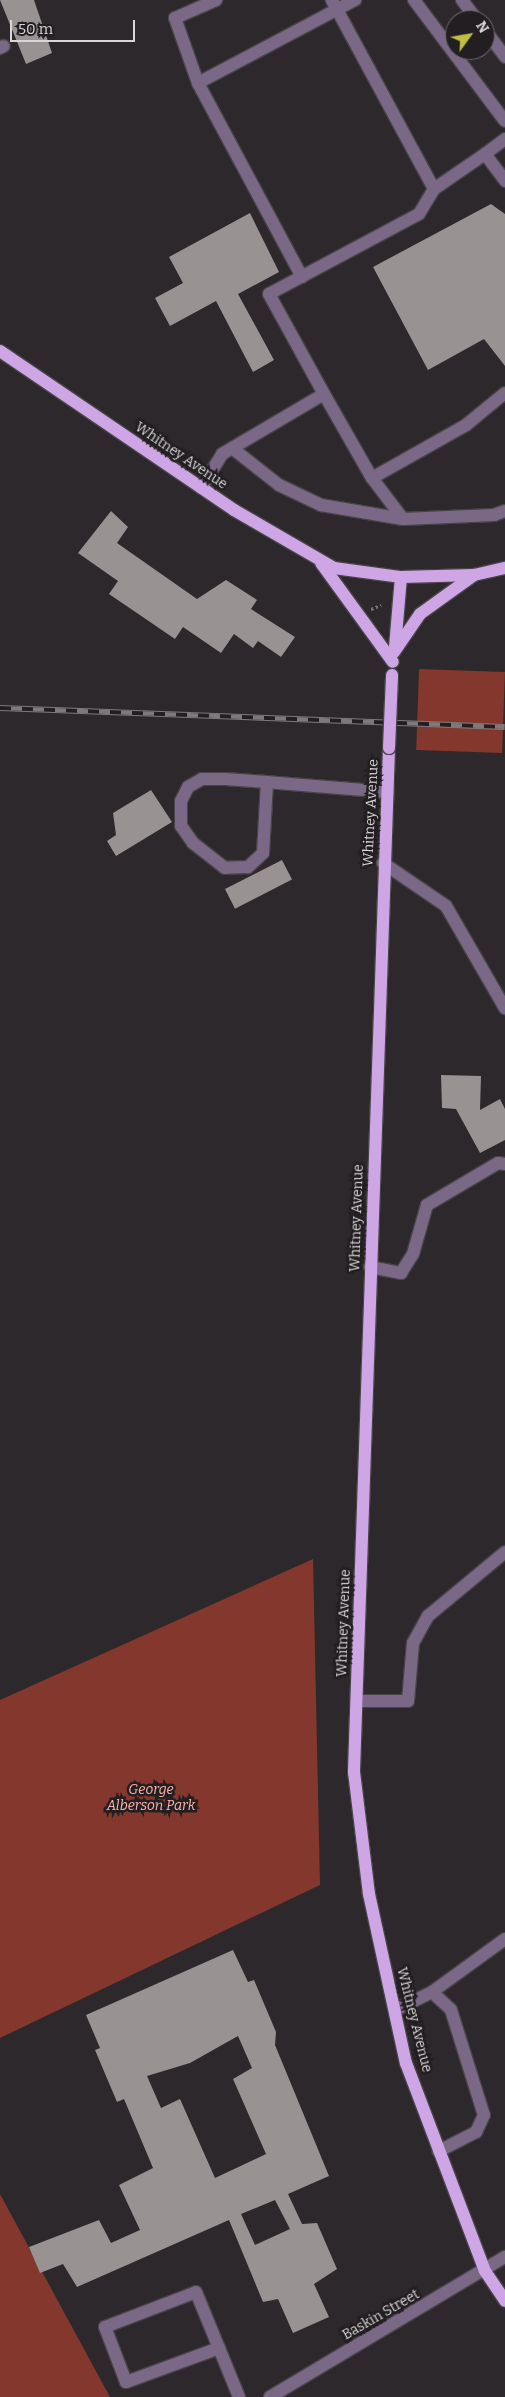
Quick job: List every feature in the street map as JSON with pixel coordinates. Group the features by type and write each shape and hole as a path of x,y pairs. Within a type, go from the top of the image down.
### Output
{"main road":[{"name":"Whitney Avenue","path":"0,351 201,488 316,558 334,568 401,577 393,663 383,864 354,1772 369,1894 406,2064 485,2271 505,2301"},
{"path":"316,558 393,663 420,614 474,576"},
{"path":"401,577 474,576 505,568"}],"street":[{"path":"216,0 175,18 198,83 302,277"},
{"path":"332,0 434,189"},
{"path":"198,83 338,12 355,0"},
{"path":"414,0 505,121"},
{"path":"495,44 505,57"},
{"path":"402,519 372,478 269,294 419,214 434,189 505,139"},
{"path":"485,154 505,181"},
{"path":"201,488 222,454 324,394"},
{"path":"372,478 466,425 504,394"},
{"path":"232,448 278,485 321,505 402,519 494,515 505,510"},
{"path":"267,782 263,853 248,867 225,868 193,843 182,826 184,794 202,779 267,782 388,792"},
{"path":"383,864 446,906 505,1008"},
{"path":"370,1267 400,1273 412,1254 428,1205 498,1163 505,1164"},
{"path":"357,1701 408,1701 412,1695 413,1643 428,1616 505,1552"},
{"path":"395,2010 432,1992 505,1939"},
{"path":"432,1992 451,2010 484,2115 476,2132 439,2151"},
{"name":"Baskin Street","path":"270,2397 485,2271 505,2257"},
{"path":"219,2348 126,2382 105,2327 196,2292 219,2348 239,2397"}],"path":[{"path":"371,609 381,605"}],"green space":[{"path":"419,669 505,672 502,753 416,750"},
{"name":"George Alberson Park","path":"313,1559 320,1885 0,2038 0,1700"},
{"path":"0,2194 110,2397 0,2397"}],"building":[{"path":"0,0 34,0 52,53 26,64"},
{"path":"491,204 505,214 505,366 484,339 428,370 373,267"},
{"path":"250,213 279,272 238,294 274,360 253,372 216,301 170,326 155,298 183,283 169,257"},
{"path":"111,511 128,527 117,543 197,599 226,580 257,600 251,609 295,637 281,657 258,641 253,648 234,634 221,653 183,627 175,639 109,594 118,581 78,553"},
{"path":"151,790 172,822 116,856 107,841 116,835 113,813"},
{"path":"282,860 292,880 235,909 225,889"},
{"path":"441,1075 481,1076 480,1110 500,1099 505,1109 505,1140 480,1153 456,1109 442,1108"},
{"path":"233,1950 248,1982 254,1980 276,2032 275,2045 329,2176 288,2194 302,2224 317,2223 337,2269 314,2284 329,2317 293,2333 278,2299 263,2302 229,2220 77,2287 63,2264 40,2273 29,2247 99,2220 111,2243 140,2230 119,2185 153,2168 124,2099 117,2102 95,2050 100,2048 86,2015","holes":["238,2036 252,2068 233,2079 266,2154 215,2178 180,2099 161,2108 147,2076 190,2063","275,2200 290,2229 255,2245 241,2214"]}],"railway":[{"path":"0,708 505,727"}]}
